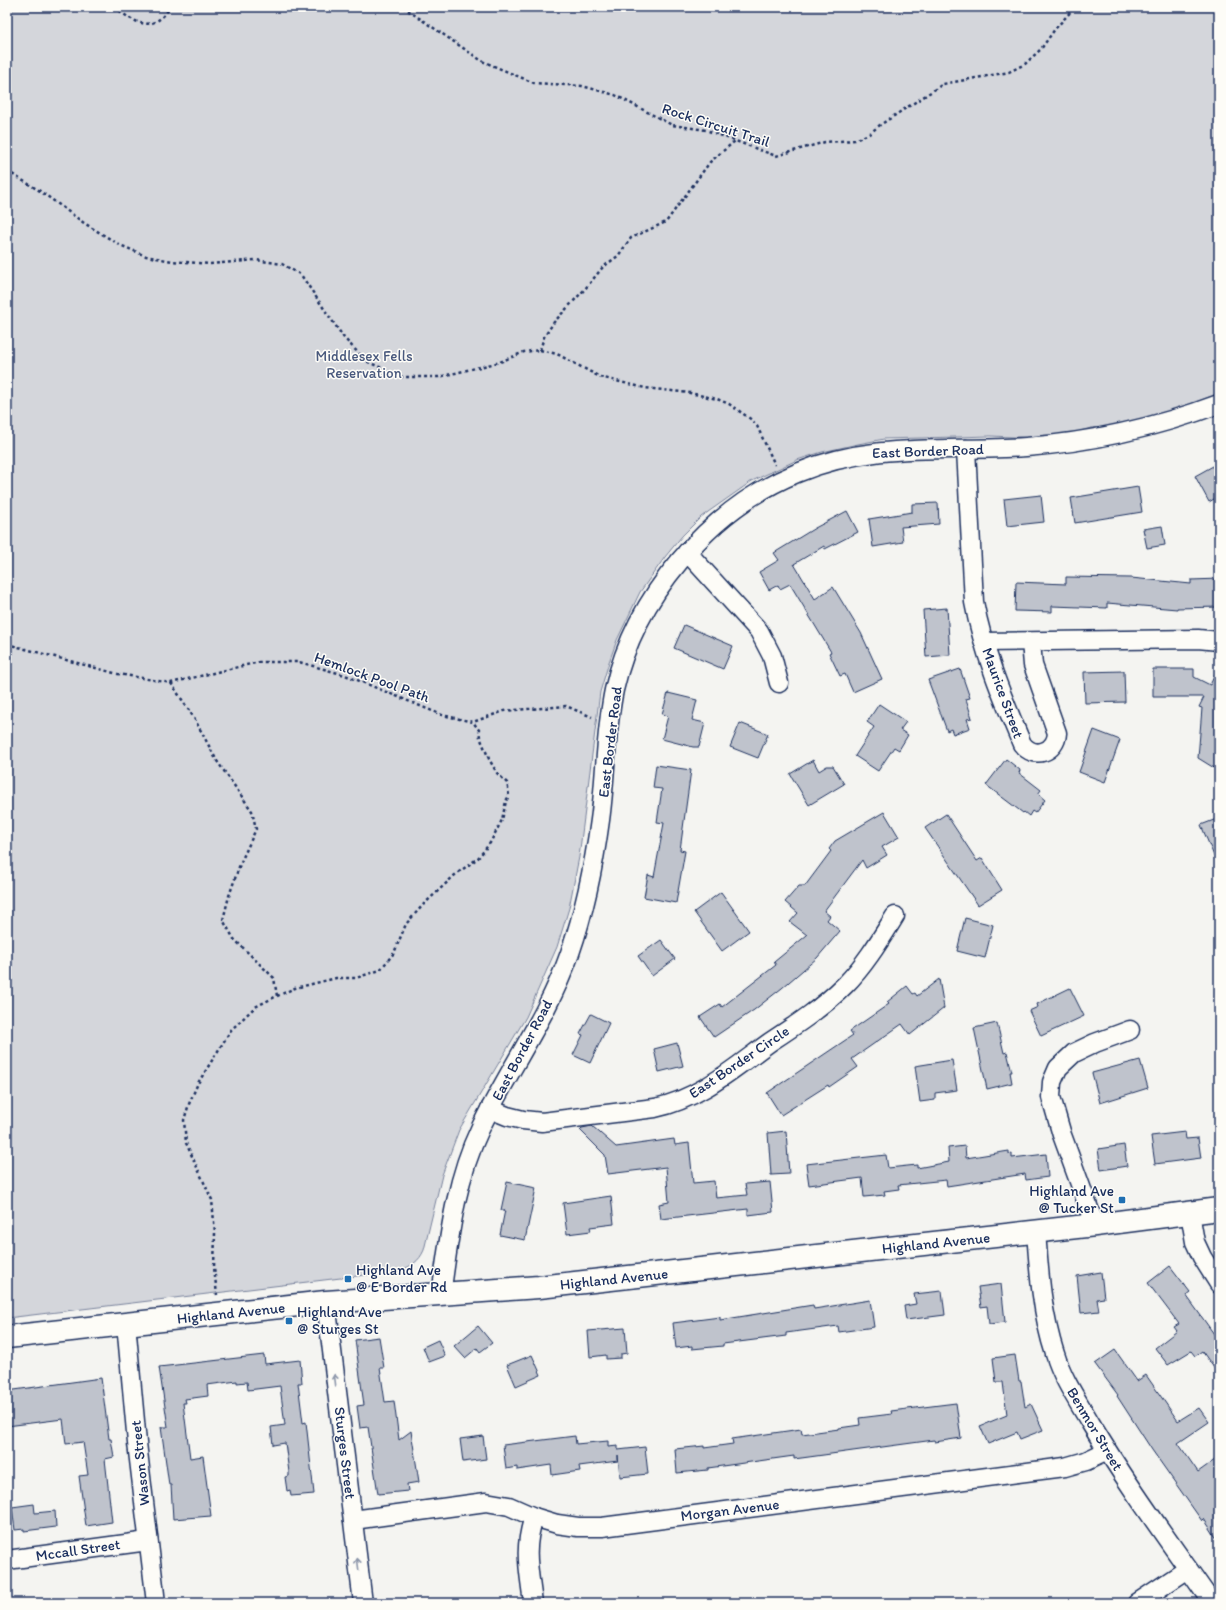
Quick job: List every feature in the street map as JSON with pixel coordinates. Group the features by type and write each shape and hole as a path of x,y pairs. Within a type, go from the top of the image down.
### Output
{"main road":[{"name":"Highland Avenue","path":"7,1337 326,1302 539,1287 1095,1225 1219,1209"}],"street":[{"name":"East Border Road","path":"441,1295 459,1187 468,1157 478,1132 490,1109 543,1014 569,955 586,900 600,820 614,690 621,666 655,595 688,552 709,529 733,510 767,487 826,462 865,453 899,449 966,449 1039,446 1083,441 1141,429 1219,404"},
{"name":"Maurice Street","path":"966,449 974,602 984,642 1022,744 1029,750 1038,753 1044,752 1052,747 1056,740 1057,733 1035,672 1031,642"},
{"path":"688,552 759,631 772,656 779,683"},
{"name":"Maurice Street","path":"984,642 1198,639 1219,641"},
{"name":"East Border Circle","path":"490,1109 518,1119 542,1122 667,1106 689,1097 710,1085 789,1029 844,986 862,967 895,916"},
{"path":"1095,1225 1062,1135 1052,1097 1052,1082 1058,1068 1074,1053 1095,1043 1130,1030"},
{"path":"1190,1213 1195,1242 1202,1257 1219,1284"},
{"name":"Benmor Street","path":"1036,1231 1044,1308 1055,1353 1071,1391 1107,1451 1212,1603"},
{"name":"Sturges Street","path":"326,1302 363,1603"},
{"name":"Wason Street","path":"126,1324 148,1541 156,1603"},
{"name":"Morgan Avenue","path":"353,1520 486,1502 504,1505 534,1517 567,1526 602,1527 1065,1467 1086,1461 1107,1451"},
{"path":"533,1603 527,1549 529,1530 534,1517"},
{"name":"Mccall Street","path":"7,1560 148,1541"},
{"path":"1137,1603 1188,1569"}],"path":[{"path":"115,7 128,18 144,24 155,23 163,17 170,7"},
{"name":"Rock Circuit Trail","path":"403,7 482,61 534,83 582,86 615,95 672,125 706,130 776,156 825,142 855,140 869,134 880,125 943,84 1009,72 1025,64 1041,49 1055,29 1075,7"},
{"path":"540,350 544,337 554,322 603,267 618,256 631,238 666,222 710,162 735,141"},
{"path":"7,172 40,190 84,223 120,244 146,256 172,261 210,264 256,260 282,264 301,275 344,338 366,361 402,377 439,377 500,362 524,352 540,350 557,354 600,377 645,388 690,393 717,399 729,404 752,420 757,426 764,438 782,480"},
{"name":"Hemlock Pool Path","path":"7,644 118,674 171,683 259,662 299,662 345,675 442,715 473,722"},
{"path":"171,683 217,761 252,811 256,829 238,870 223,920 234,939 274,978 277,996"},
{"path":"219,1314 214,1267 215,1233 212,1200 186,1143 184,1120 198,1083 231,1030 255,1007 295,988 336,978 356,978 380,970 394,953 406,924 423,905 455,875 478,858 490,843 502,820 506,801 509,796 508,788 507,783 497,774 491,763 482,742 479,730 473,722 504,711 520,711 566,706 590,717 610,721"}],"green space":[{"name":"Middlesex Fells Reservation","path":"7,7 1219,7 1219,393 1183,407 1119,426 1091,428 1066,435 1033,438 991,436 884,439 822,452 797,460 752,481 701,517 682,536 640,592 617,640 609,662 600,692 579,857 569,908 557,947 526,1017 459,1130 442,1175 424,1250 420,1258 399,1271 7,1318"}],"building":[{"path":"1213,466 1219,476 1219,496 1209,502 1195,476"},
{"path":"1138,487 1142,512 1075,523 1071,498"},
{"path":"1041,495 1044,522 1007,526 1004,499"},
{"path":"938,503 939,524 901,527 903,542 873,547 869,519 912,512 912,504"},
{"path":"847,511 858,532 825,549 824,546 794,564 815,599 833,587 861,633 882,679 853,692 845,674 840,676 829,653 831,652 790,584 780,589 778,585 769,590 759,572 779,560 774,553 815,528"},
{"path":"1162,526 1165,545 1147,548 1143,529"},
{"path":"1066,577 1131,578 1191,584 1191,580 1219,579 1219,607 1177,609 1107,603 1107,608 1052,606 1052,612 1015,611 1016,582 1066,584"},
{"path":"947,608 950,655 926,657 923,610"},
{"path":"684,625 733,646 723,669 674,648"},
{"path":"1219,666 1219,771 1198,758 1202,708 1199,707 1204,697 1153,697 1153,669 1194,669 1194,677 1210,685"},
{"path":"960,669 970,698 966,699 972,718 967,719 970,728 953,734 951,729 947,731 928,680"},
{"path":"1124,671 1125,702 1085,703 1084,672"},
{"path":"668,693 697,700 692,720 705,723 699,747 693,747 662,739 668,716 662,714"},
{"path":"879,704 906,722 900,730 908,735 899,750 894,747 878,771 855,756 874,727 867,722"},
{"path":"740,723 768,734 758,758 730,747"},
{"path":"1094,730 1120,740 1105,782 1079,772"},
{"path":"1006,759 1020,770 1019,773 1041,790 1038,794 1045,800 1035,813 1032,811 1029,816 986,785"},
{"path":"813,760 819,771 827,766 833,766 844,784 809,805 790,774"},
{"path":"656,765 691,770 680,850 685,851 676,903 644,897 648,875 654,877 664,823 657,822 662,789 653,788"},
{"path":"884,812 899,837 882,847 887,855 866,868 862,860 824,911 830,916 827,920 840,931 817,958 782,988 754,1010 714,1037 700,1017 720,1004 722,1007 776,965 774,962 807,935 790,922 798,913 785,902 799,886 805,886 831,851 829,849 835,841"},
{"path":"946,814 977,861 982,858 1002,890 978,905 925,828"},
{"path":"1219,818 1219,868 1201,825"},
{"path":"721,892 749,931 722,951 694,912"},
{"path":"965,918 993,925 985,958 957,951"},
{"path":"661,940 675,959 652,976 638,956"},
{"path":"939,979 944,1008 910,1035 902,1024 852,1059 858,1067 829,1087 828,1085 781,1115 767,1093 853,1035 850,1031 889,1004 887,1002 907,986 913,994 915,993 917,996"},
{"path":"1070,988 1084,1016 1041,1036 1029,1011 1038,1007 1037,1004"},
{"path":"591,1014 609,1023 590,1063 573,1055 583,1035 580,1034"},
{"path":"997,1023 1004,1053 1007,1052 1012,1072 1010,1072 1012,1083 987,1089 974,1028"},
{"path":"677,1043 683,1066 659,1072 654,1049"},
{"path":"952,1060 957,1090 935,1093 935,1100 920,1102 915,1066"},
{"path":"1140,1060 1148,1088 1100,1103 1092,1073"},
{"path":"592,1126 616,1147 674,1139 675,1145 689,1143 693,1183 714,1181 716,1198 747,1195 745,1184 770,1182 773,1212 748,1215 748,1209 661,1219 659,1204 669,1202 666,1167 608,1174 605,1155 580,1130 582,1128"},
{"path":"786,1131 789,1174 771,1175 768,1133"},
{"path":"1185,1132 1186,1139 1198,1138 1201,1158 1155,1164 1151,1136"},
{"path":"1124,1145 1127,1166 1101,1170 1098,1149"},
{"path":"965,1146 966,1158 1009,1151 1009,1154 1012,1153 1012,1158 1046,1154 1048,1177 1026,1180 1025,1174 947,1186 946,1180 898,1185 899,1189 884,1191 885,1195 864,1197 862,1178 809,1185 806,1164 886,1155 888,1168 917,1165 917,1168 949,1162 948,1148"},
{"path":"507,1182 536,1188 525,1240 500,1235 505,1210 501,1210"},
{"path":"611,1196 614,1224 590,1227 591,1231 567,1234 563,1203"},
{"path":"1170,1266 1190,1292 1186,1295 1219,1341 1219,1375 1202,1351 1195,1356 1191,1351 1168,1365 1155,1348 1177,1331 1174,1327 1179,1324 1148,1283"},
{"path":"1101,1272 1104,1298 1097,1299 1099,1311 1081,1313 1077,1276"},
{"path":"1001,1284 1005,1322 989,1324 987,1306 981,1307 978,1287"},
{"path":"942,1291 945,1315 906,1320 904,1306 916,1304 914,1294"},
{"path":"870,1300 874,1327 839,1332 838,1326 786,1333 786,1336 723,1344 723,1346 692,1349 692,1346 676,1348 673,1323 720,1317 720,1320 813,1305 814,1309"},
{"path":"478,1326 492,1343 480,1352 477,1348 465,1358 454,1346"},
{"path":"625,1328 627,1353 621,1354 621,1358 606,1359 606,1355 590,1357 588,1331"},
{"path":"379,1337 384,1368 380,1368 385,1402 394,1401 399,1440 411,1431 419,1482 407,1484 408,1491 378,1494 368,1427 360,1428 357,1406 364,1405 355,1340"},
{"path":"438,1340 445,1356 429,1362 423,1347"},
{"path":"1115,1350 1137,1381 1146,1375 1178,1421 1199,1408 1209,1422 1178,1443 1198,1472 1219,1457 1219,1542 1204,1519 1202,1521 1152,1450 1117,1396 1118,1395 1095,1364"},
{"path":"264,1355 265,1364 300,1360 302,1383 298,1383 303,1423 306,1422 314,1494 291,1496 290,1490 287,1491 285,1477 289,1476 289,1472 285,1443 273,1445 271,1427 285,1425 280,1386 248,1390 247,1382 237,1383 237,1381 207,1385 208,1396 185,1399 186,1403 183,1403 190,1458 203,1456 211,1516 173,1519 171,1485 169,1485 161,1427 168,1427 159,1367"},
{"path":"532,1355 541,1375 516,1386 507,1365"},
{"path":"1015,1355 1025,1407 1031,1404 1043,1430 1020,1439 1017,1432 988,1444 980,1426 1007,1415 1003,1382 996,1382 993,1358"},
{"path":"101,1378 109,1439 111,1439 114,1457 105,1459 112,1522 86,1526 79,1476 88,1475 83,1442 66,1444 63,1419 7,1426 7,1391"},
{"path":"956,1403 961,1438 935,1442 934,1440 794,1459 794,1456 708,1468 708,1470 677,1473 675,1449 704,1446 704,1448 733,1444 732,1439 801,1429 802,1434 839,1429 860,1425 859,1418 892,1414 891,1411"},
{"path":"483,1436 486,1459 463,1462 460,1439"},
{"path":"575,1436 576,1444 608,1441 608,1447 618,1446 618,1450 645,1447 648,1474 620,1477 618,1455 618,1461 579,1466 580,1471 552,1475 551,1465 517,1470 517,1467 506,1469 503,1445"},
{"path":"34,1504 35,1513 55,1511 56,1527 24,1531 24,1529 15,1530 12,1507"}],"place":[{"name":"Highland Ave @ Tucker St","path":"1122,1200"},
{"name":"Highland Ave @ E Border Rd","path":"348,1279"},
{"name":"Highland Ave @ Sturges St","path":"289,1321"}]}
